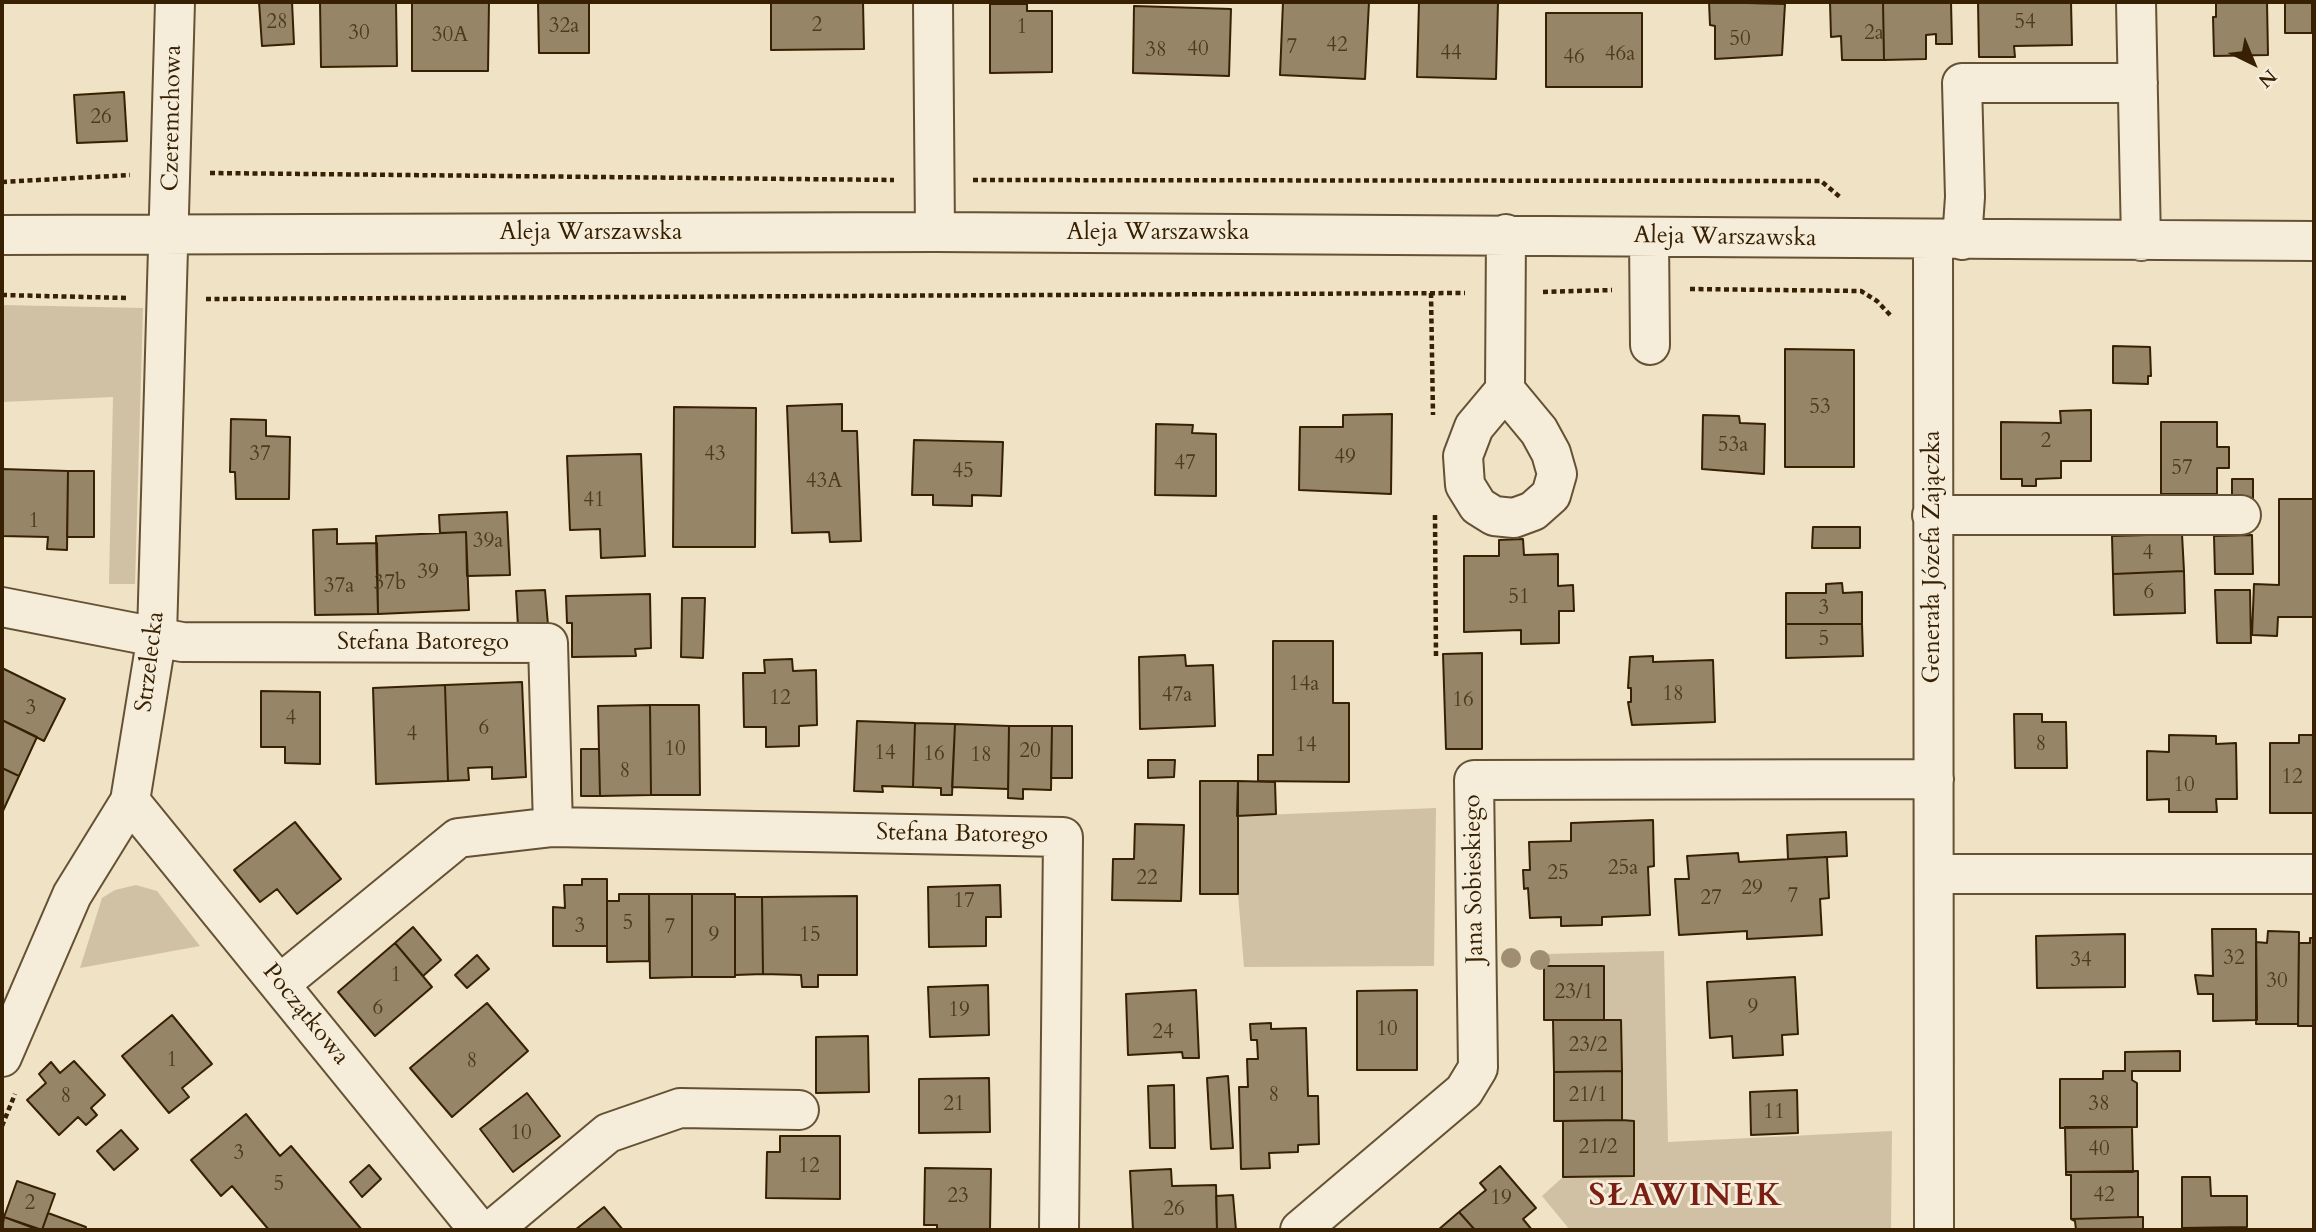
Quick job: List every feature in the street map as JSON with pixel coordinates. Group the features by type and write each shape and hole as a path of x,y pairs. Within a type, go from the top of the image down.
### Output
{"street":[{"name":"Czeremchowa","path":"169,235 175,2"},
{"path":"933,2 935,232"},
{"path":"2136,2 2141,241"},
{"name":"Generała Józefa Zajączka","path":"1934,1230 1934,326 1947,239 1965,197 1962,83 2138,83"},
{"name":"Aleja Warszawska","path":"2,235 935,232 2314,241"},
{"path":"1505,390 1506,234"},
{"name":"Strzelecka","path":"2,1057 72,895 131,801 157,635 169,235"},
{"path":"1649,237 1650,345"},
{"path":"1932,515 2241,514"},
{"path":"2,607 157,635"},
{"name":"Stefana Batorego","path":"157,635 182,642 548,643 553,827"},
{"name":"Jana Sobieskiego","path":"1300,1230 1464,1091 1478,1068 1474,780 1934,779"},
{"name":"Początkowa","path":"131,801 181,868 280,984 479,1230"},
{"name":"Stefana Batorego","path":"280,984 458,838 553,827 1063,837 1059,1230"},
{"path":"1935,874 2314,874"},
{"path":"492,1230 608,1133 680,1108 799,1110"}],"path":[{"path":"199,173 934,180 1821,181 1848,205"},
{"path":"2,183 138,174"},
{"path":"2,295 169,298 1861,291 1877,300 1899,326 1934,326"}],"shaded area":[{"path":"2,305 143,308 135,584 109,584 113,397 2,402"},
{"path":"1436,808 1434,966 1244,967 1238,894 1237,816"},
{"path":"136,885 157,891 200,946 80,968 102,898 115,890"},
{"path":"1664,951 1668,1142 1892,1131 1891,1230 1570,1230 1542,1196 1563,1177 1634,1175 1634,1121 1622,1120 1621,1020 1604,1020 1603,966 1544,966 1544,954"}],"building":[{"path":"259,2 292,2 294,44 262,46"},
{"path":"320,2 396,2 397,66 321,67"},
{"path":"412,2 489,2 488,71 412,71"},
{"path":"538,2 589,2 589,53 539,53"},
{"path":"863,2 864,49 771,50 771,3"},
{"path":"1283,2 1369,2 1365,79 1280,75"},
{"path":"1419,2 1498,2 1496,79 1417,77"},
{"path":"1709,2 1785,4 1782,55 1715,59 1715,26 1710,25"},
{"path":"1830,2 1883,2 1884,60 1842,60 1841,36 1831,37"},
{"path":"1883,2 1951,2 1952,44 1936,44 1936,34 1926,35 1926,59 1884,60"},
{"path":"1978,2 2071,2 2072,45 2014,46 2015,57 1979,57"},
{"path":"2216,2 2267,2 2268,55 2214,56 2213,17 2216,17"},
{"path":"2285,2 2312,2 2312,33 2285,33"},
{"path":"990,4 1027,4 1027,11 1052,11 1052,72 990,73"},
{"path":"1134,6 1231,9 1229,76 1133,73"},
{"path":"1546,13 1642,13 1642,87 1546,87"},
{"path":"124,92 127,141 77,143 74,95"},
{"path":"2113,346 2150,347 2151,376 2148,376 2148,384 2113,383"},
{"path":"1785,349 1854,350 1854,467 1785,467"},
{"path":"842,404 842,431 857,431 861,541 830,542 829,532 792,533 787,406"},
{"path":"674,407 756,408 755,547 673,547"},
{"path":"2091,410 2091,461 2061,461 2061,478 2036,479 2036,486 2022,486 2022,479 2001,479 2001,422 2061,423 2060,411"},
{"path":"1392,414 1391,494 1299,490 1300,427 1343,427 1343,415"},
{"path":"1703,415 1739,416 1740,423 1765,424 1764,474 1702,469"},
{"path":"231,419 266,420 266,436 290,437 289,499 236,499 235,472 230,472"},
{"path":"2161,422 2217,422 2217,447 2229,447 2229,468 2217,468 2217,494 2161,494"},
{"path":"1156,424 1193,425 1192,433 1216,434 1216,496 1155,495"},
{"path":"914,440 1003,442 1001,496 972,495 972,506 933,505 933,495 912,495"},
{"path":"641,454 645,556 601,558 600,529 570,530 567,456"},
{"path":"2,469 68,471 67,550 47,549 48,537 2,536"},
{"path":"68,471 94,471 94,537 67,537"},
{"path":"2232,479 2253,479 2253,501 2232,501"},
{"path":"2279,499 2314,499 2314,617 2278,617 2277,636 2252,635 2254,584 2279,585"},
{"path":"507,512 510,575 467,576 466,532 440,533 439,515"},
{"path":"1813,527 1860,527 1860,548 1812,548"},
{"path":"337,529 337,544 377,543 378,614 315,615 313,530"},
{"path":"466,532 469,610 378,614 376,536"},
{"path":"2182,534 2184,571 2113,574 2112,536"},
{"path":"2252,535 2253,574 2215,574 2214,536"},
{"path":"1523,539 1524,555 1558,554 1558,586 1573,585 1574,611 1559,611 1559,643 1521,644 1521,630 1464,632 1464,556 1499,556 1499,540"},
{"path":"2184,571 2185,613 2114,615 2113,574"},
{"path":"1842,583 1843,593 1862,592 1862,624 1786,624 1786,593 1826,593 1826,584"},
{"path":"545,590 548,625 518,627 516,591"},
{"path":"2215,590 2250,590 2251,643 2217,643"},
{"path":"650,594 651,648 635,649 636,656 572,657 572,623 567,623 566,596"},
{"path":"682,598 705,598 703,658 681,657"},
{"path":"1786,624 1862,624 1863,656 1786,658"},
{"path":"1273,641 1333,641 1333,703 1349,703 1349,782 1258,781 1258,755 1273,755"},
{"path":"1482,653 1482,749 1446,749 1443,654"},
{"path":"1185,655 1186,666 1213,665 1215,726 1140,729 1139,657"},
{"path":"1653,656 1653,662 1713,660 1715,722 1632,725 1628,702 1631,702 1631,688 1628,688 1630,657"},
{"path":"792,659 793,671 816,670 817,725 799,726 799,746 766,747 766,727 744,727 743,673 765,673 764,660"},
{"path":"2,668 65,699 44,741 2,720"},
{"path":"522,682 526,777 492,779 492,767 468,768 469,780 448,781 445,685"},
{"path":"445,685 448,781 376,784 373,688"},
{"path":"261,691 320,692 320,764 285,763 285,747 261,747"},
{"path":"650,705 651,795 600,796 598,706"},
{"path":"650,705 699,705 700,795 651,795"},
{"path":"2014,714 2042,714 2042,722 2066,722 2067,768 2015,768"},
{"path":"2,720 37,737 19,776 2,768"},
{"path":"857,721 915,723 913,787 882,786 883,792 854,791"},
{"path":"915,723 955,724 952,795 941,795 941,788 913,787"},
{"path":"955,724 1009,726 1008,789 952,787"},
{"path":"1009,726 1052,726 1051,790 1023,789 1023,799 1008,798"},
{"path":"1052,726 1072,726 1072,778 1051,778"},
{"path":"2169,735 2216,736 2216,744 2236,743 2237,799 2216,799 2217,812 2169,812 2169,799 2147,800 2147,751 2169,752"},
{"path":"2299,735 2314,735 2314,813 2270,813 2270,743 2299,743"},
{"path":"581,749 599,749 600,796 581,796"},
{"path":"1148,760 1175,760 1174,777 1148,778"},
{"path":"2,768 19,776 2,813"},
{"path":"1200,781 1238,781 1238,894 1200,894"},
{"path":"1238,781 1275,782 1276,814 1237,816"},
{"path":"1653,820 1654,866 1648,867 1650,915 1602,917 1602,925 1561,926 1561,917 1530,918 1528,888 1524,889 1523,870 1530,870 1529,842 1571,841 1571,823"},
{"path":"295,822 341,879 297,914 277,889 260,902 234,870"},
{"path":"1135,824 1184,825 1181,901 1112,900 1113,859 1134,859"},
{"path":"1846,832 1847,856 1788,859 1787,835"},
{"path":"1738,853 1739,862 1827,857 1829,898 1820,899 1822,935 1747,939 1747,931 1679,935 1675,879 1689,879 1687,856"},
{"path":"582,879 607,879 607,946 553,946 553,907 565,908 564,885 582,885"},
{"path":"1000,885 1001,917 986,917 986,946 929,947 928,887"},
{"path":"619,894 649,894 649,961 607,962 607,901 619,901"},
{"path":"649,894 692,894 692,977 650,978"},
{"path":"692,894 735,894 735,977 692,977"},
{"path":"857,896 857,975 818,975 818,987 802,987 801,975 763,974 762,897"},
{"path":"735,897 762,897 763,974 735,975"},
{"path":"413,927 441,960 423,976 395,943"},
{"path":"2212,929 2256,929 2257,1020 2213,1021 2213,994 2198,994 2195,975 2213,976"},
{"path":"2268,931 2299,932 2298,1024 2256,1024 2256,942 2267,943"},
{"path":"2125,934 2125,987 2037,988 2036,936"},
{"path":"2310,938 2314,938 2314,1026 2298,1026 2299,943 2310,943"},
{"path":"395,943 432,987 375,1036 338,992"},
{"path":"477,955 489,969 467,988 455,975"},
{"path":"1544,966 1604,966 1604,1020 1544,1020"},
{"path":"1795,977 1798,1034 1782,1035 1783,1055 1733,1058 1732,1036 1710,1038 1707,982"},
{"path":"988,985 989,1035 930,1037 928,987"},
{"path":"1196,990 1199,1058 1183,1058 1182,1052 1128,1055 1126,994"},
{"path":"1417,990 1417,1070 1357,1070 1357,991"},
{"path":"487,1003 528,1051 452,1117 410,1068"},
{"path":"172,1015 212,1064 182,1088 189,1097 169,1113 122,1056"},
{"path":"1553,1020 1621,1020 1622,1071 1554,1072"},
{"path":"1271,1023 1271,1029 1306,1028 1308,1096 1318,1096 1319,1144 1298,1145 1298,1152 1269,1153 1270,1168 1241,1169 1239,1087 1248,1087 1247,1059 1258,1059 1257,1040 1251,1040 1250,1024"},
{"path":"868,1036 869,1092 816,1093 816,1037"},
{"path":"2180,1051 2180,1071 2132,1071 2132,1080 2137,1083 2137,1127 2060,1128 2060,1079 2103,1079 2103,1071 2125,1071 2125,1052"},
{"path":"74,1061 105,1095 91,1108 97,1115 86,1125 78,1117 59,1135 27,1100 46,1083 39,1074 51,1062 60,1073"},
{"path":"1622,1071 1622,1120 1554,1121 1554,1072"},
{"path":"1228,1076 1233,1148 1211,1149 1207,1078"},
{"path":"989,1078 990,1132 919,1133 919,1079"},
{"path":"1174,1085 1175,1148 1150,1148 1148,1086"},
{"path":"1797,1090 1798,1133 1751,1135 1750,1092"},
{"path":"527,1093 560,1136 513,1172 480,1129"},
{"path":"246,1114 280,1156 291,1146 362,1230 269,1230 232,1186 221,1196 191,1160"},
{"path":"1563,1121 1634,1121 1634,1176 1563,1177"},
{"path":"2065,1127 2132,1127 2133,1172 2066,1172"},
{"path":"121,1130 138,1149 114,1170 97,1151"},
{"path":"780,1136 840,1136 840,1199 766,1198 767,1152 780,1152"},
{"path":"369,1165 381,1179 362,1197 350,1182"},
{"path":"1500,1166 1536,1208 1523,1219 1532,1230 1475,1230 1459,1212 1486,1190 1480,1183"},
{"path":"925,1168 991,1169 990,1229 937,1230 937,1225 924,1225"},
{"path":"1171,1169 1172,1186 1216,1185 1217,1230 1133,1230 1130,1171"},
{"path":"2138,1171 2138,1217 2071,1219 2071,1175 2066,1175 2066,1172"},
{"path":"2182,1177 2210,1177 2211,1196 2247,1196 2247,1227 2182,1228"},
{"path":"17,1181 55,1194 42,1230 4,1217"},
{"path":"1233,1195 1236,1230 1217,1230 1216,1196"},
{"path":"604,1207 623,1230 575,1230"},
{"path":"1459,1212 1475,1230 1438,1230"},
{"path":"48,1213 86,1227 85,1230 42,1230"},
{"path":"4,1217 39,1230 2,1230"},
{"path":"2143,1217 2143,1230 2076,1230 2075,1221 2071,1219"}],"district":[{"name":"SŁAWINEK","path":"1686,1198"}]}
